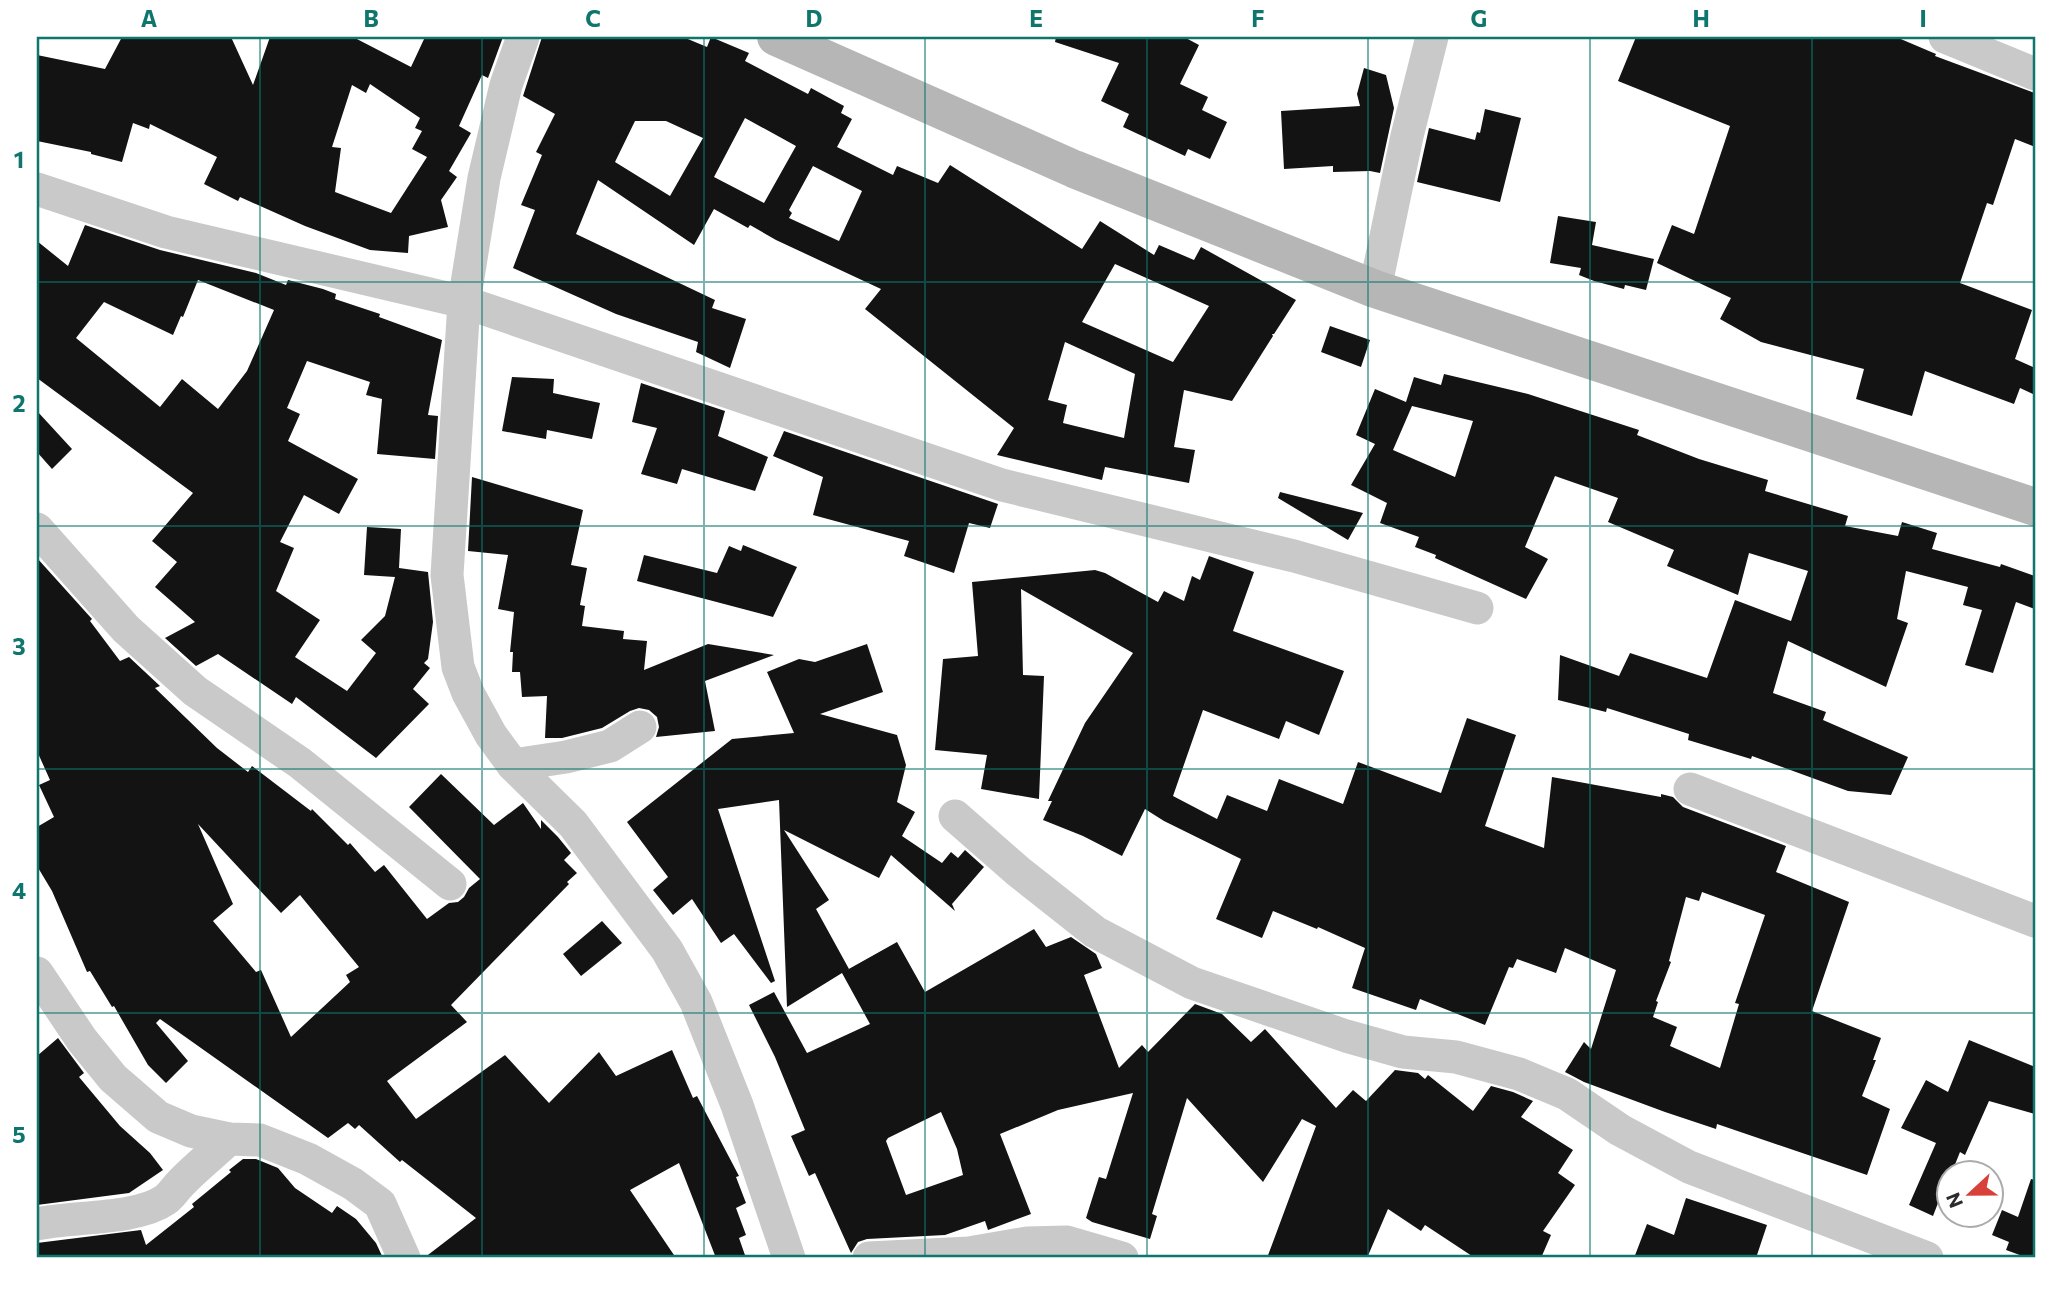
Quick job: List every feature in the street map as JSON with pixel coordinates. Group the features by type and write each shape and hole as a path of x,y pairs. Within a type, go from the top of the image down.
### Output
{"main road":[{"path":"776,37 1074,169 1375,289 2035,507"}],"street":[{"path":"523,37 506,85 484,178 464,302 447,575 454,648 468,694 491,735 513,765 573,824 667,950 696,1002 789,1258"},
{"path":"1375,289 1407,135 1432,37"},
{"path":"1945,37 2035,74"},
{"path":"37,189 166,232 464,302 1002,485 1294,556 1477,608"},
{"path":"37,529 126,629 195,691 300,763 450,884"},
{"path":"513,765 566,757 610,746 640,727"},
{"path":"1690,789 2035,921"},
{"path":"955,816 1019,872 1095,932 1192,984 1346,1036 1403,1052 1456,1057 1519,1074 1567,1094 1620,1130 1689,1167 1927,1258"},
{"path":"37,973 82,1040 113,1078 158,1117 191,1131 229,1139 260,1140 308,1159 353,1184 380,1204 404,1258"},
{"path":"37,1224 58,1219 111,1216 166,1200 229,1139"},
{"path":"869,1258 969,1253 1027,1243 1067,1242 1122,1258"}],"building":[{"path":"122,37 231,37 253,85 270,37 353,37 411,67 425,37 503,37 488,78 482,75 459,126 471,133 449,171 457,177 441,200 448,227 409,236 408,253 370,250 305,226 240,197 238,201 204,184 217,157 150,124 149,129 133,123 122,162 91,152 37,141 37,55 105,69","holes":["370,84 420,118 415,128 422,131 412,149 427,157 391,213 335,192 341,148 332,147 352,85 366,93"]},
{"path":"542,37 683,37 707,47 711,37 749,53 745,61 808,94 811,88 844,106 841,113 852,119 837,147 893,175 897,166 938,183 950,165 1082,249 1100,221 1154,255 1159,245 1194,260 1201,247 1296,300 1232,401 1184,390 1174,447 1195,450 1189,483 1105,467 1102,480 997,455 1014,428 865,309 881,289 750,225 748,228 714,209 694,245 598,180 576,234 715,300 712,308 746,319 730,368 696,352 698,342 616,314 513,268 535,210 521,205 542,155 536,152 555,114 523,96","holes":["745,118 796,146 764,203 714,177","635,121 666,121 703,138 670,196 615,162","813,166 862,191 839,241 789,218 792,213 789,210","1115,264 1209,306 1173,362 1082,322","1065,342 1135,374 1124,438 1063,423 1067,405 1048,400"]},
{"path":"1056,37 1184,37 1199,45 1180,84 1208,97 1202,110 1227,122 1210,159 1188,149 1185,156 1123,127 1129,114 1101,101 1119,63 1055,42"},
{"path":"1636,37 1896,37 1936,54 1935,56 2035,93 2035,147 2015,139 1993,205 1987,203 1960,283 2032,310 2015,359 2035,368 2035,395 2020,388 2014,404 1925,371 1912,416 1856,399 1864,369 1761,342 1720,319 1731,298 1657,263 1672,225 1694,234 1730,126 1618,81"},
{"path":"1364,68 1386,75 1394,108 1380,173 1333,172 1333,166 1284,169 1281,111 1360,106 1357,94"},
{"path":"1485,109 1521,118 1500,202 1417,182 1429,128 1475,140 1477,132 1480,133"},
{"path":"1558,216 1596,222 1592,245 1654,259 1646,290 1625,285 1624,289 1594,281 1579,275 1581,268 1550,263"},
{"path":"85,225 160,250 256,273 286,285 288,280 323,289 336,294 335,299 442,340 428,415 438,416 435,459 377,454 382,399 366,395 370,382 307,361 287,408 300,414 288,441 358,479 339,514 304,495 280,542 294,548 276,591 320,620 295,657 347,691 376,653 361,640 385,616 395,577 364,575 367,527 401,529 399,568 428,572 433,622 428,659 424,663 430,668 413,689 429,704 376,758 296,697 292,704 218,654 196,666 165,638 195,622 155,587 177,562 152,541 193,493 37,378 37,241 68,266","holes":["198,280 274,310 247,371 218,409 182,379 160,407 76,338 104,302 173,335"]},
{"path":"1330,326 1370,340 1361,367 1321,352"},
{"path":"1444,374 1528,394 1639,430 1637,435 1699,459 1768,480 1765,491 1848,516 1845,526 1898,536 1902,522 1937,533 1932,549 2000,567 2001,564 2035,576 2035,609 2016,602 1993,673 1965,665 1982,610 1963,605 1968,587 1906,571 1897,619 1908,623 1886,687 1788,641 1773,693 1826,712 1823,720 1908,757 1891,795 1848,791 1752,756 1751,759 1688,740 1689,734 1607,708 1606,712 1558,700 1560,655 1619,676 1630,653 1707,678 1735,600 1791,621 1808,571 1749,553 1738,595 1667,566 1674,550 1608,522 1618,498 1555,476 1525,547 1548,559 1526,599 1435,558 1436,555 1415,547 1419,537 1380,523 1387,503 1351,485 1375,444 1356,435 1375,389 1406,402 1414,377 1441,385","holes":["1412,406 1473,421 1455,477 1393,450"]},
{"path":"512,377 554,379 553,393 600,403 592,439 547,430 546,439 502,431"},
{"path":"641,383 725,411 718,436 768,457 755,491 682,469 677,484 641,474 657,428 632,422"},
{"path":"37,411 72,449 52,469 37,452"},
{"path":"784,431 998,504 990,528 969,523 954,573 904,556 909,541 813,515 823,477 773,456"},
{"path":"472,477 583,510 571,565 587,568 580,605 585,606 582,626 624,631 623,639 647,641 644,670 708,644 774,655 705,681 715,731 656,737 659,727 657,717 649,710 639,708 602,728 562,738 545,738 547,696 522,697 520,672 512,672 513,652 510,652 514,612 498,609 508,555 468,551"},
{"path":"1280,492 1363,513 1348,540 1278,498"},
{"path":"743,545 797,567 773,617 637,581 644,555 717,573 729,546 741,551"},
{"path":"1209,556 1254,572 1233,631 1344,671 1319,735 1286,721 1279,739 1203,710 1173,796 1217,819 1227,795 1267,811 1279,779 1343,804 1358,762 1441,793 1467,718 1516,735 1485,826 1544,848 1552,777 1661,797 1661,794 1673,797 1683,807 1786,846 1776,872 1849,902 1812,1011 1881,1038 1862,1096 1890,1109 1867,1175 1717,1124 1716,1129 1665,1112 1584,1082 1565,1072 1584,1042 1591,1049 1616,970 1565,948 1556,973 1517,959 1513,968 1509,967 1485,1025 1420,999 1416,1010 1352,988 1365,948 1273,911 1262,938 1216,919 1241,859 1145,809 1122,856 1043,820 1052,801 1048,801 1085,723 1133,653 1021,589 1023,675 1044,676 1039,799 981,789 987,755 935,750 943,659 978,656 972,582 1095,570 1158,602 1164,591 1184,601 1192,576 1200,580","holes":["1702,892 1765,915 1735,1003 1739,1004 1720,1068 1670,1046 1677,1027 1653,1017 1658,1002 1656,1001 1671,962 1669,961 1686,897 1699,901"]},
{"path":"37,558 92,619 90,621 120,661 129,657 160,686 155,688 217,748 248,772 252,766 311,811 312,809 348,845 350,843 375,872 384,865 427,919 449,903 458,902 480,879 409,807 441,774 494,825 523,803 541,829 541,820 571,853 564,860 577,873 451,1005 467,1022 387,1081 416,1119 505,1055 549,1103 599,1052 616,1076 672,1050 693,1098 697,1096 739,1176 736,1177 746,1203 736,1208 746,1235 739,1238 746,1258 716,1258 679,1163 630,1190 676,1258 424,1258 476,1218 402,1160 400,1162 359,1125 355,1129 348,1123 328,1138 160,1019 156,1023 188,1061 166,1083 148,1065 114,1006 112,1007 90,971 87,972 52,891 37,866 37,827 54,817 39,785 50,780 37,751","holes":["198,824 281,913 300,895 359,967 346,975 350,982 291,1037 261,970 256,972 213,921 233,904"]},
{"path":"867,644 883,692 820,714 897,735 906,765 897,802 915,812 902,836 942,863 951,852 958,858 965,850 984,867 952,904 955,911 891,855 879,878 784,830 829,900 816,909 849,969 897,942 925,992 1034,929 1046,947 1071,937 1096,954 1102,968 1084,975 1119,1068 1142,1045 1148,1052 1195,1004 1222,1014 1251,1042 1265,1029 1336,1108 1353,1090 1366,1101 1395,1070 1418,1073 1425,1079 1428,1075 1473,1111 1491,1086 1513,1092 1533,1101 1521,1117 1573,1150 1558,1173 1575,1185 1543,1231 1551,1235 1541,1258 1475,1258 1425,1225 1421,1231 1388,1209 1367,1258 1267,1258 1316,1126 1302,1119 1263,1182 1187,1098 1152,1214 1157,1216 1150,1239 1086,1218 1099,1177 1106,1179 1133,1093 1058,1110 1000,1134 1031,1214 988,1230 985,1221 945,1235 867,1239 858,1242 851,1253 815,1173 809,1176 791,1136 805,1130 775,1057 749,1005 774,992 807,1053 870,1024 842,973 787,1007 779,800 718,809 775,981 771,983 734,934 721,943 692,899 673,915 653,890 668,877 627,822 732,739 794,733 767,672 799,659 815,662","holes":["941,1112 957,1149 963,1175 906,1195 886,1141"]},
{"path":"602,921 622,943 581,976 563,954"},
{"path":"58,1038 84,1073 79,1077 120,1126 150,1153 163,1170 129,1193 37,1205 37,1056"},
{"path":"1969,1040 2035,1067 2035,1114 1989,1101 1965,1155 1960,1152 1958,1158 1936,1158 1936,1208 1933,1216 1909,1205 1936,1143 1901,1128 1926,1080 1948,1092"},
{"path":"243,1159 256,1159 278,1168 295,1188 332,1213 337,1206 356,1219 376,1243 383,1258 37,1258 37,1243 141,1230 146,1245 194,1207 192,1204"},
{"path":"2031,1179 2035,1180 2035,1258 2006,1250 2009,1242 1992,1235 1995,1228 2006,1228 2006,1212 2018,1217"},
{"path":"1686,1198 1767,1225 1756,1258 1634,1258 1647,1224 1674,1235"}]}
